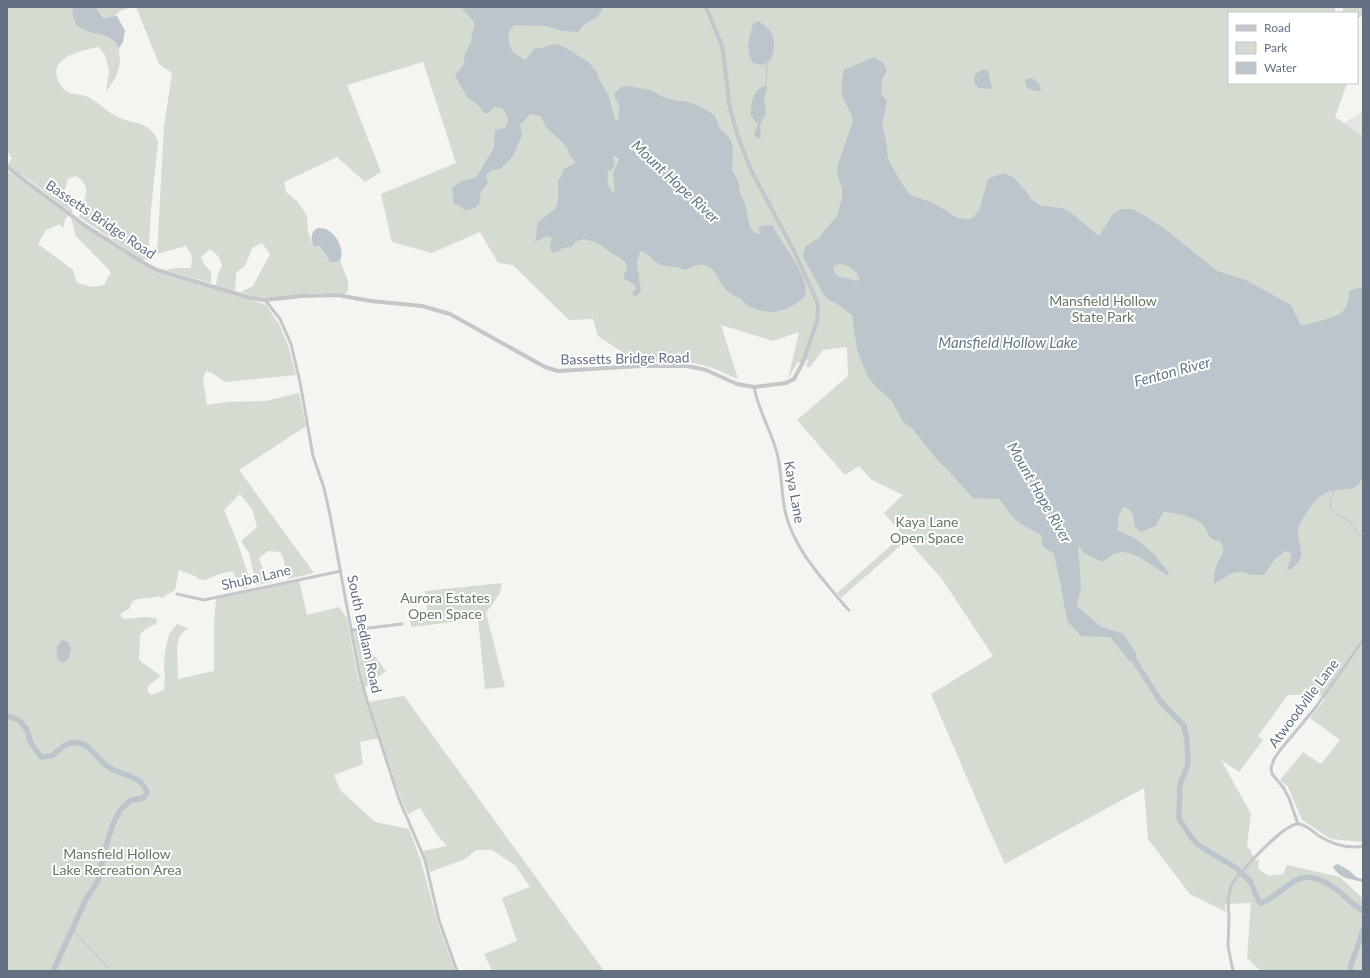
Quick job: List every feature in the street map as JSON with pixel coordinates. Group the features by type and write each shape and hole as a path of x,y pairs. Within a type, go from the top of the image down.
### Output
{"street":[{"name":"Bassetts Bridge Road","path":"8,168 76,219 147,265 251,298 265,300 302,296 337,295 371,301 422,306 450,314 545,367 558,371 630,366 688,366 706,370 737,384 754,387 786,383 794,379 798,373 817,321 818,308 816,297 745,156 729,104 723,50 706,7"},
{"name":"South Bedlam Road","path":"265,300 280,319 291,344 300,382 313,456 324,488 359,672 399,800 425,860 439,920 457,971"},
{"name":"Kaya Lane","path":"754,387 758,405 777,453 782,492 790,528 809,562 849,610"},
{"name":"Shuba Lane","path":"177,594 204,600 341,571"},
{"path":"352,630 402,624"},
{"name":"Atwoodville Lane","path":"1298,824 1289,798 1272,774 1271,768 1281,749 1316,707 1363,640"},
{"path":"1233,971 1228,946 1228,900 1231,886 1248,865 1283,832 1298,824 1304,825 1327,841 1345,847 1363,846"}],"shaded area":[{"path":"1363,111 1363,136 1344,123"}],"green space":[{"path":"7,7 73,7 72,14 88,31 104,34 115,41 119,48 120,63 116,77 106,92 109,71 105,55 99,47 77,52 63,59 56,70 57,78 58,82 66,91 88,97 114,115 145,126 155,135 158,142 151,210 148,260 141,259 79,217 85,200 86,190 85,185 76,176 68,179 65,190 73,214 28,179 7,166 12,158 7,151"},
{"path":"96,7 132,7 120,11 113,18 102,16"},
{"name":"Mansfield Hollow State Park","path":"136,7 1334,7 1336,12 1228,12 1228,84 1347,84 1335,117 1363,136 1363,842 1331,839 1302,820 1288,787 1280,780 1303,752 1321,764 1340,740 1310,718 1325,699 1320,695 1288,695 1258,736 1263,740 1239,772 1221,760 1251,814 1247,845 1256,861 1259,859 1258,869 1269,876 1283,874 1287,865 1340,877 1363,899 1363,971 1261,971 1247,958 1251,903 1225,904 1226,912 1190,894 1148,839 1144,788 1005,864 931,694 993,656 942,579 907,540 841,598 837,593 903,535 884,513 903,495 872,480 859,466 845,475 797,420 848,376 847,347 823,350 810,367 806,367 808,360 797,363 788,379 799,332 773,341 721,325 738,379 710,367 693,363 678,361 637,362 598,336 593,319 569,320 513,265 498,263 480,232 432,253 392,242 381,194 456,163 423,62 347,85 381,172 365,182 337,157 284,182 286,192 298,202 307,216 308,232 313,246 319,245 328,260 337,262 340,260 348,281 348,290 345,294 315,293 271,298 255,297 241,292 253,286 270,254 262,243 252,248 245,266 236,273 235,291 216,285 218,274 222,266 219,257 210,249 201,257 204,264 211,272 211,283 165,270 191,268 192,256 186,246 157,254 164,127 172,73 159,64"},
{"path":"1343,7 1363,7 1363,15 1358,18 1358,12 1343,12"},
{"name":"Mansfield Hollow Lake Recreation Area","path":"7,171 34,187 68,216 65,220 63,228 60,224 46,230 38,244 73,270 77,283 93,287 104,285 111,272 76,236 71,218 148,268 266,305 279,324 288,345 296,375 226,382 206,371 203,379 207,405 227,402 266,401 299,393 306,426 239,470 314,573 288,579 280,552 268,551 259,558 265,574 272,582 256,585 249,553 241,541 257,527 252,509 240,494 224,510 238,544 252,586 243,589 232,571 219,574 205,580 199,579 179,570 175,590 162,598 159,596 135,600 132,602 129,609 120,615 124,619 144,617 155,618 157,620 156,624 145,629 140,635 139,660 161,676 148,686 148,692 151,695 164,690 165,652 169,634 177,624 189,629 185,630 179,638 177,646 178,679 214,671 214,624 216,599 299,580 307,615 339,607 347,618 357,674 378,738 360,742 363,764 334,775 340,790 375,822 409,829 421,861 438,924 455,971 7,971"},
{"name":"Aurora Estates Open Space","path":"502,583 500,593 486,613 505,687 485,689 478,619 411,627 410,620 428,618 425,591"},
{"path":"353,631 356,631 386,671 364,688"},
{"path":"404,696 604,971 492,971 484,954 517,941 502,898 530,887 516,866 492,850 476,850 465,859 430,872 423,851 447,846 437,835 420,808 408,814 400,796 369,702"}],"water":[{"path":"73,7 96,7 105,18 117,16 125,31 123,42 119,48 110,38 89,32 77,26 72,14"},
{"path":"461,7 603,7 599,15 584,25 579,32 563,31 545,26 514,25 509,33 510,47 514,53 525,60 534,49 553,44 559,45 589,62 597,73 599,80 608,94 615,119 617,121 619,119 618,114 620,107 614,94 621,87 628,86 650,90 666,98 697,105 712,113 715,116 720,129 728,136 732,143 732,169 738,181 740,192 745,203 750,227 753,232 761,234 758,229 760,226 773,226 801,273 806,289 805,296 792,306 779,311 772,312 757,309 746,305 740,298 729,293 709,266 699,265 685,270 662,265 640,251 637,263 641,291 635,297 632,293 636,288 635,286 623,279 627,267 626,263 596,242 583,239 577,241 571,247 563,248 554,253 551,251 550,245 552,239 550,237 547,236 535,242 538,222 556,208 558,199 558,180 564,169 575,163 570,156 567,147 545,126 541,116 530,114 520,125 522,135 513,156 501,168 492,170 486,175 488,183 481,191 479,205 473,209 465,210 454,204 453,187 461,181 477,176 494,148 495,130 505,128 508,123 507,115 502,108 494,107 488,113 484,113 479,106 467,97 455,76 463,65 465,54 471,42 475,25","holes":["614,156 619,159 613,174 614,193 609,186 608,171 612,170 615,162 613,159"]},
{"path":"758,21 768,29 774,42 771,60 762,65 753,63 748,49 753,24"},
{"name":"Mansfield Hollow Lake","path":"875,57 884,64 887,70 882,80 881,94 887,101 882,125 886,140 888,159 900,181 910,195 928,201 946,210 957,218 973,218 980,208 988,179 1003,173 1013,177 1032,200 1042,206 1063,208 1099,236 1113,214 1121,209 1133,209 1169,232 1217,271 1246,280 1291,305 1301,326 1330,318 1341,313 1347,303 1349,291 1363,288 1363,478 1359,484 1351,489 1328,492 1321,495 1314,502 1299,526 1298,532 1301,549 1300,559 1290,570 1287,569 1292,555 1290,552 1285,551 1275,559 1264,575 1234,572 1214,584 1215,570 1223,553 1223,548 1220,541 1212,539 1208,535 1200,522 1184,516 1163,512 1156,526 1141,532 1135,527 1131,512 1123,507 1119,515 1117,530 1136,539 1153,553 1169,573 1167,575 1146,561 1134,555 1122,552 1116,553 1103,562 1084,553 1078,545 1081,587 1077,604 1079,608 1100,626 1123,634 1136,653 1136,663 1130,662 1110,637 1081,636 1067,621 1054,554 1042,546 1041,535 1017,521 999,499 973,498 938,461 912,428 903,422 892,401 874,385 867,375 857,350 852,315 829,300 823,294 803,257 805,247 820,237 837,216 842,198 842,188 837,173 838,164 853,121 842,95 841,83 844,70","holes":["842,264 855,271 859,280 854,281 837,275 834,272 834,266"]},
{"path":"982,70 988,70 991,89 979,88 975,83 974,79 976,73"},
{"path":"1028,78 1034,79 1038,83 1041,89 1040,91 1032,90 1026,86 1025,81"},
{"path":"766,85 767,89 764,97 766,114 760,125 761,137 757,139 754,134 758,124 751,116 751,106 755,94 761,87"},
{"path":"318,228 328,230 333,234 339,243 341,248 341,259 337,262 330,262 319,245 315,247 313,246 312,236 314,231"},
{"path":"63,640 68,642 71,648 69,658 63,663 58,660 57,647"},
{"path":"1338,864 1350,871 1356,877 1363,879 1363,885 1362,882 1346,878 1339,874 1333,867"}],"waterway":[{"path":"766,85 767,63"},
{"path":"1334,491 1330,501 1331,509 1352,524"},
{"path":"1354,526 1357,533 1363,537"},
{"name":"Mount Hope River","path":"1132,657 1161,702 1184,726 1187,740 1188,764 1180,784 1179,819 1197,844 1236,868 1250,881 1258,900 1261,903 1271,898 1296,880 1308,877 1315,878 1336,889 1363,911"},
{"path":"7,716 19,720 27,730 31,743 41,757 52,756 63,746 71,743 83,744 88,747 105,765 115,771 132,777 141,783 145,787 147,793 143,798 131,800 121,809 113,824 105,849 98,881 86,899 53,971"},
{"name":"Mount Hope River","path":"1350,971 1363,929"},
{"path":"73,930 111,971"}],"water label":[{"name":"Fenton River","path":"1172,371"}],"park label":[{"name":"Kaya Lane Open Space","path":"927,530"}]}
